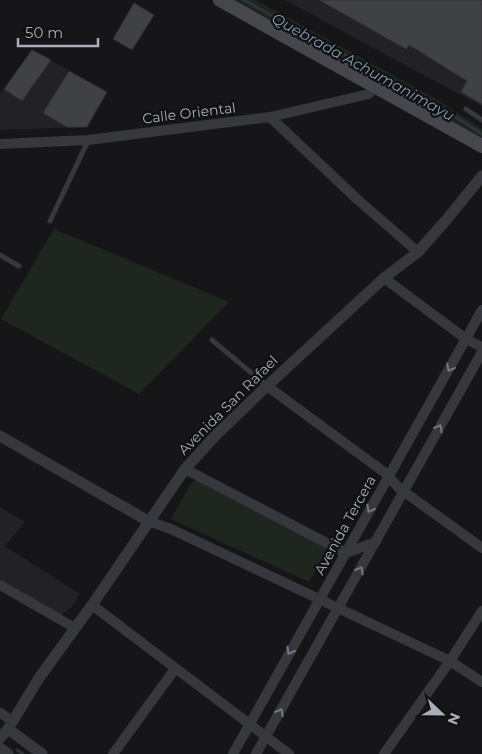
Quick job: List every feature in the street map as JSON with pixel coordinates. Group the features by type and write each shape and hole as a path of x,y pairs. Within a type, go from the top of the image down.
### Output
{"main road":[{"path":"220,0 482,146"}],"street":[{"name":"Calle Oriental","path":"0,144 88,140 270,117 368,94 375,85"},
{"path":"270,117 357,199 418,252"},
{"name":"Avenida San Rafael","path":"0,738 39,678 92,606 185,469 216,435 267,386 384,278 418,252 448,219 482,176"},
{"path":"384,278 466,339 482,347"},
{"name":"Avenida Tercera","path":"233,754 482,310"},
{"path":"256,754 482,352"},
{"path":"267,386 388,477 404,492 482,548"},
{"path":"0,436 148,521 171,529 450,661 482,682"},
{"path":"185,469 346,553 376,542"},
{"path":"0,585 75,628"},
{"path":"92,606 289,754"},
{"path":"384,754 450,661 482,611"},
{"path":"113,754 175,669"},
{"path":"0,713 10,725 42,754"},
{"path":"0,748 8,754"}],"lane":[{"path":"466,109 482,120"},
{"path":"50,221 88,140"},
{"path":"0,254 19,266"},
{"path":"212,340 267,386"}],"shaded area":[{"path":"235,0 256,0 438,100 482,129 482,138 386,82"},
{"path":"285,0 482,0 482,106 399,62"},
{"path":"32,50 107,92 87,127 0,130 0,95"},
{"path":"54,229 229,302 139,394 1,319"},
{"path":"200,475 331,543 309,582 171,519 190,485"},
{"path":"0,507 25,522 5,546 80,594 72,607 60,616 0,579"}],"building":[{"path":"319,0 482,0 482,104 461,92 467,81 409,45 406,49"},
{"path":"134,3 154,15 132,50 113,39"},
{"path":"32,50 51,60 22,101 4,89"},
{"path":"69,71 107,92 87,127 67,127 43,113"}],"waterway":[{"name":"Quebrada Achumanimayu","path":"244,0 395,81 482,134"},
{"path":"17,750 23,754"}]}
